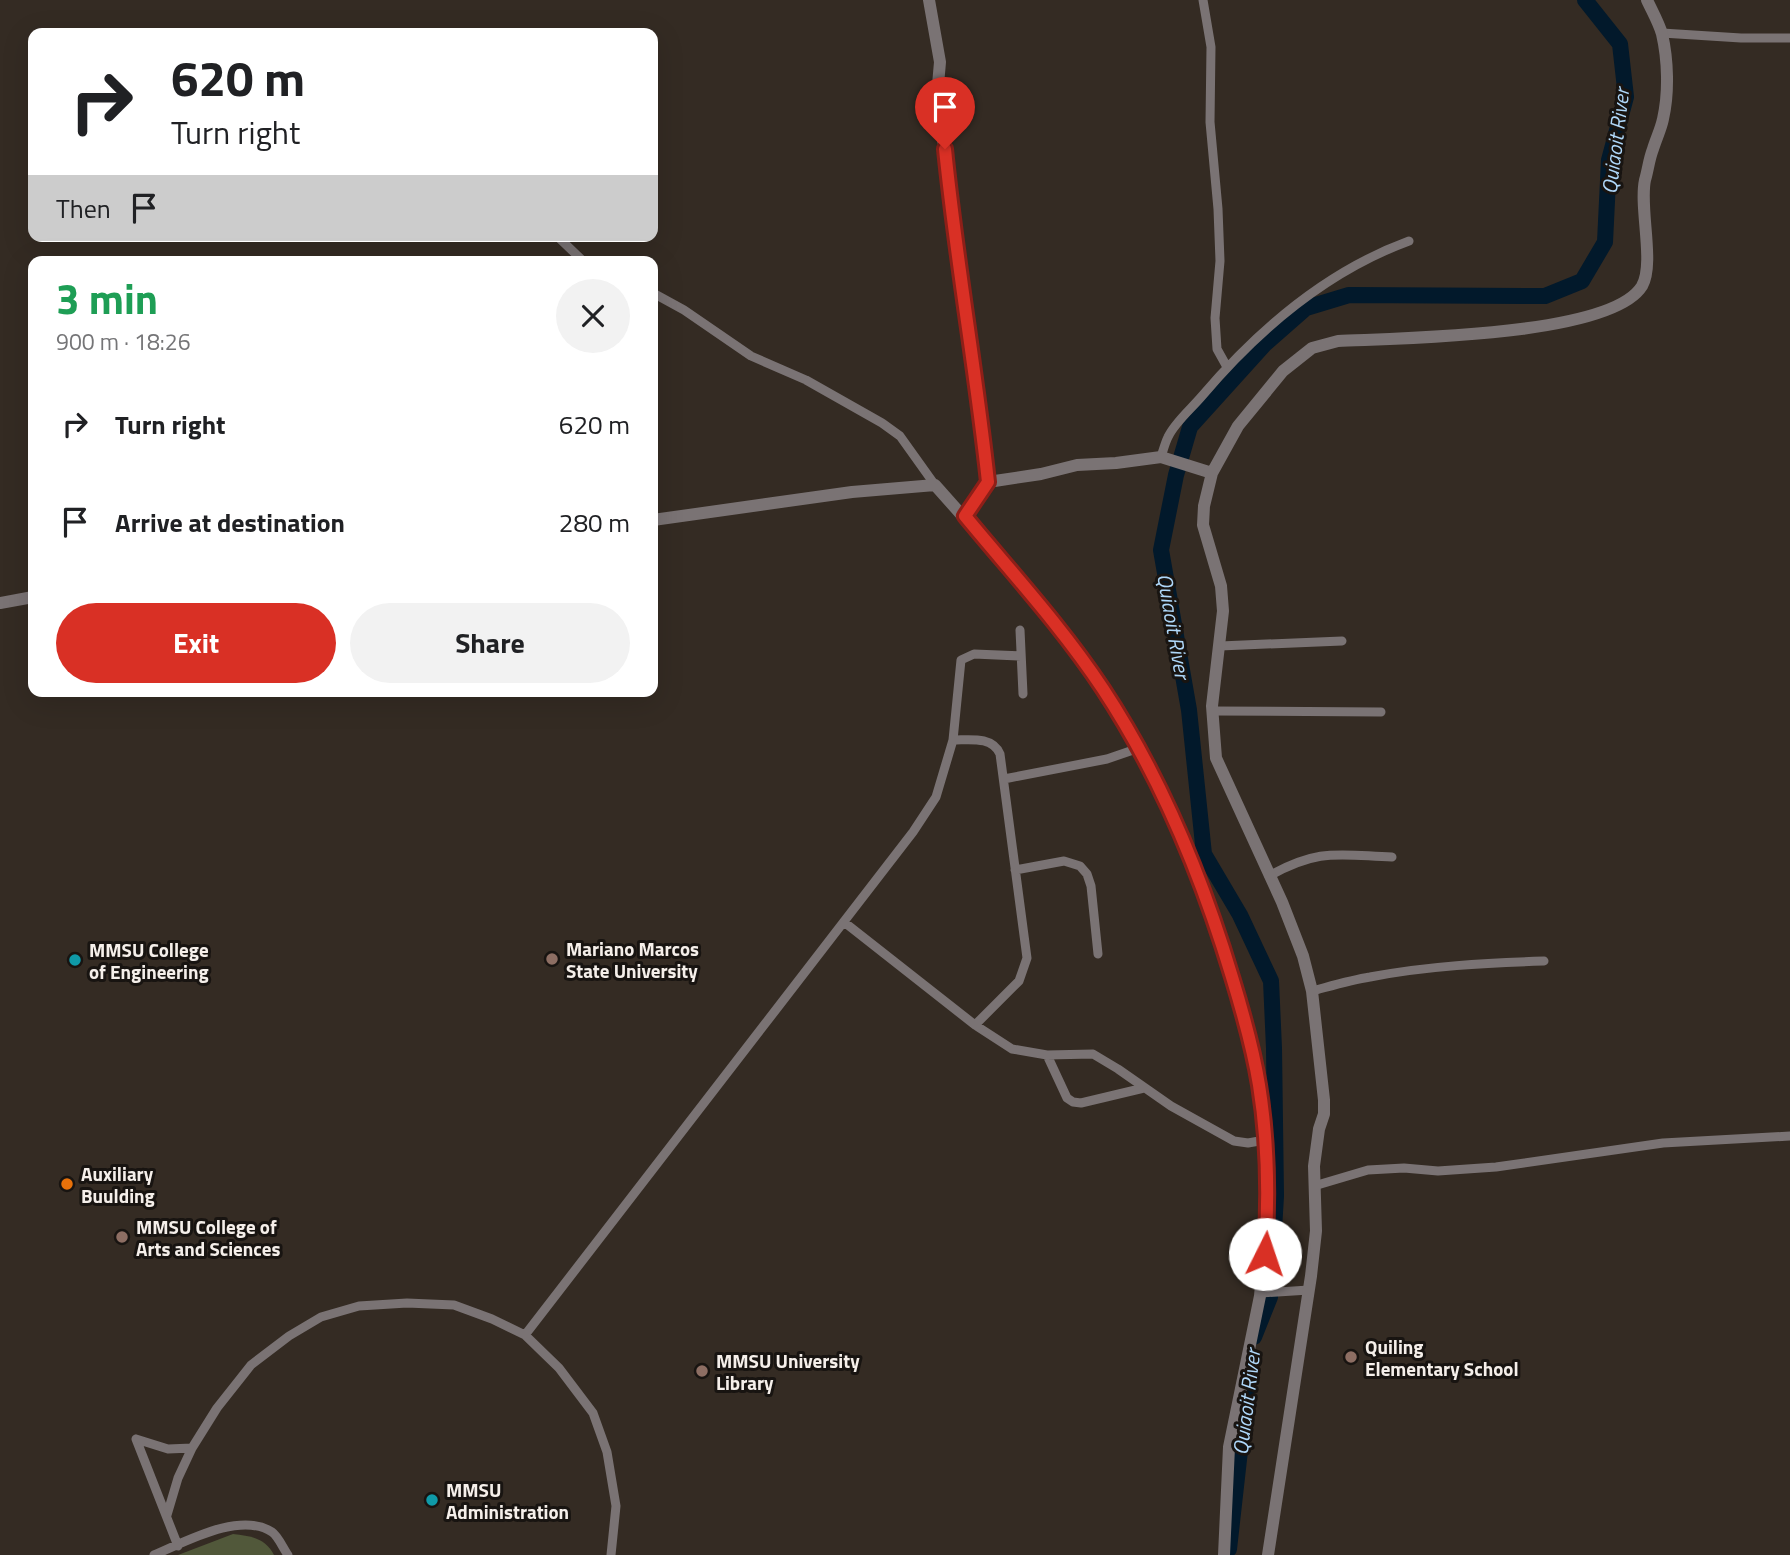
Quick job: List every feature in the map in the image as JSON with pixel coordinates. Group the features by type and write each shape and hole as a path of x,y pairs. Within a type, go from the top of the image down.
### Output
{"street":[{"path":"929,0 940,62 940,122 953,234 975,373 988,482 965,516"},
{"path":"1203,0 1210,47 1210,122 1219,209 1220,261 1214,318 1217,349 1227,367"},
{"path":"1268,1555 1305,1290 1316,1231 1314,1166 1324,1107 1312,991 1303,956 1216,758 1213,711 1223,611 1221,586 1203,525 1208,471 1238,426 1283,371 1312,348 1338,341 1515,330 1575,320 1623,303 1642,286 1647,270 1643,190 1652,151 1663,122 1666,102 1662,33 1647,0"},
{"path":"1662,33 1790,38"},
{"path":"1166,459 1168,436 1227,367 1303,299 1366,258 1409,241"},
{"path":"563,242 578,256"},
{"path":"658,296 684,310 751,356 806,380 882,423 906,443 935,485 965,516 1071,642 1139,748 1185,844 1222,943 1247,1026 1259,1084 1265,1140 1268,1204 1264,1293 1229,1447 1224,1555"},
{"path":"988,482 1077,465 1166,459 1208,471"},
{"path":"658,519 852,492 935,485"},
{"path":"0,604 28,598"},
{"path":"1020,630 1023,694"},
{"path":"1220,646 1342,641"},
{"path":"525,1335 913,832 936,797 953,740 961,660 974,654 1021,656"},
{"path":"1213,711 1381,712"},
{"path":"953,740 981,740 995,747 1000,754 1027,958 1019,981 975,1025"},
{"path":"1004,779 1107,759 1139,748"},
{"path":"1269,876 1295,862 1333,853 1392,857"},
{"path":"1015,870 1064,862 1080,866 1087,874 1091,886 1098,954"},
{"path":"844,922 975,1025 1012,1049 1046,1055 1093,1054 1144,1088 1234,1141 1248,1143 1265,1140"},
{"path":"1312,991 1412,970 1544,961"},
{"path":"1046,1055 1067,1098 1073,1102 1144,1088"},
{"path":"1314,1186 1368,1170 1404,1168 1438,1171 1496,1167 1663,1143 1790,1136"},
{"path":"1264,1293 1305,1290"},
{"path":"167,1515 178,1478 192,1448 217,1408 251,1365 289,1336 321,1317 359,1306 407,1303 454,1305 525,1335 559,1368 593,1413 607,1451 615,1506 611,1555"},
{"path":"178,1546 136,1439 168,1449 192,1448"},
{"path":"155,1555 228,1526 251,1525 272,1532 288,1555"}],"green space":[{"path":"233,1534 257,1539 274,1555 178,1555"}],"waterway":[{"name":"Quiaoit River","path":"1254,1337 1270,1297 1276,1196 1271,981 1240,915 1204,854 1189,710 1161,550 1176,475 1190,427 1265,344 1306,308 1349,295 1545,296 1582,281 1605,242 1609,160 1626,97 1620,44 1585,0"},
{"name":"Quiaoit River","path":"1229,1549 1249,1370"}],"place":[{"name":"Mariano Marcos State University","path":"552,959"},
{"name":"MMSU College of Engineering","path":"75,960"},
{"name":"Auxiliary Buulding","path":"67,1184"},
{"name":"MMSU College of Arts and Sciences","path":"122,1237"},
{"name":"Quiling Elementary School","path":"1351,1357"},
{"name":"MMSU University Library","path":"702,1371"},
{"name":"MMSU Administration","path":"432,1500"}],"route":[{"path":"945,149 953,234 975,373 988,482 965,516 1071,642 1104,690 1139,748 1185,844 1222,943 1247,1026 1259,1084 1268,1204 1265,1254"}]}
